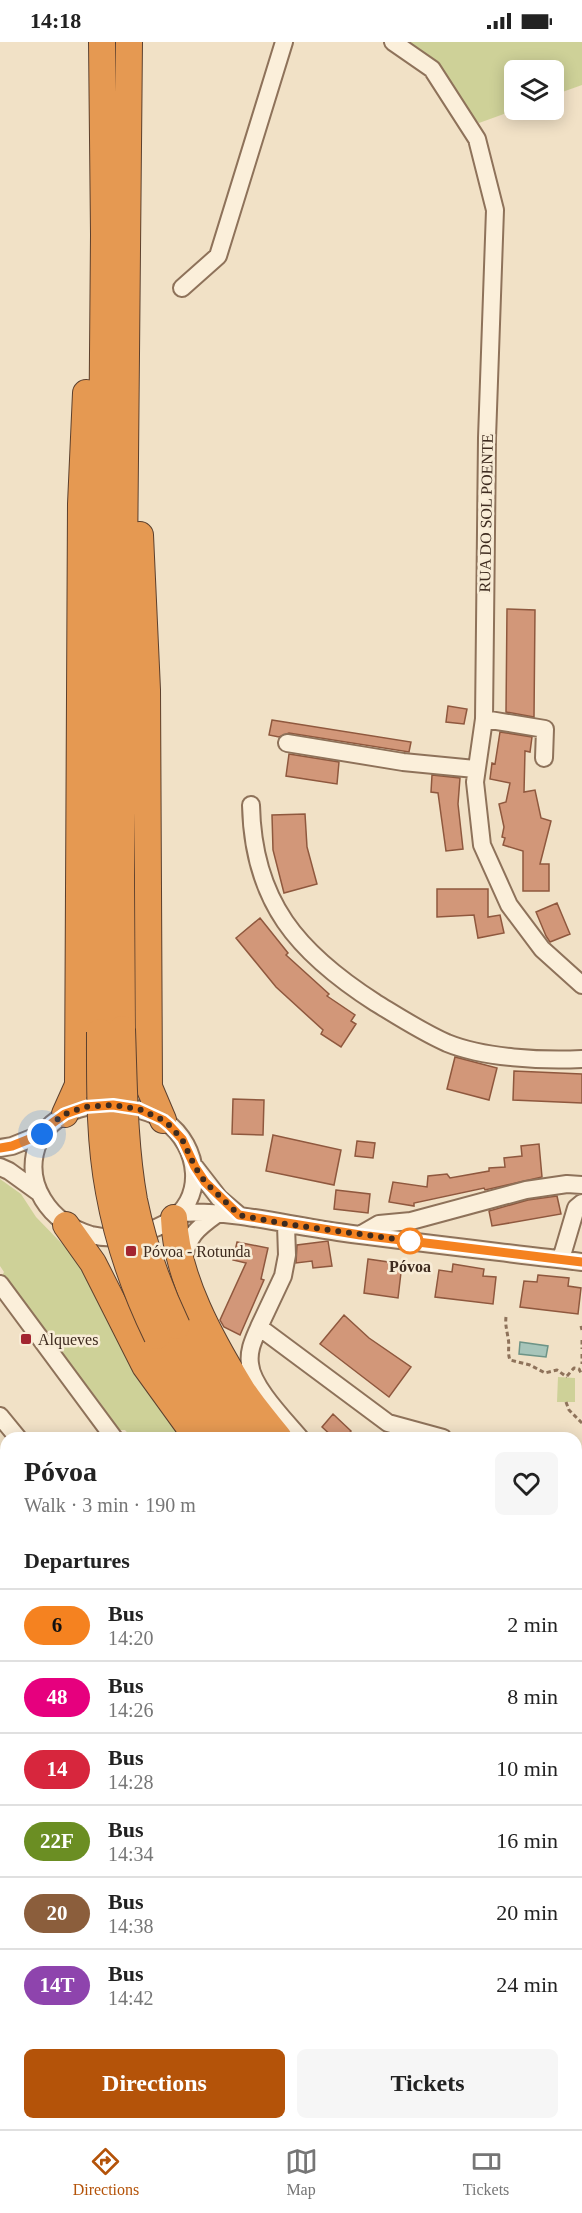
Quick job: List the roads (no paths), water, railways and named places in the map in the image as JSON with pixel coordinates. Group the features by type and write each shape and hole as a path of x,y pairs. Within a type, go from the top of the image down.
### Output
{"highway":[{"path":"102,42 104,235 99,826 111,1030 135,1200 159,1286 167,1331 184,1384 220,1432"},
{"path":"111,1030 121,876 129,42"},
{"path":"65,1114 78,1085 81,504 90,301 104,235"},
{"path":"127,280 136,374 139,520 147,690 149,1087 163,1120"},
{"path":"177,1216 175,1243 209,1332 243,1392 274,1432"},
{"path":"66,1225 93,1263 146,1366 193,1432"},
{"path":"167,1331 246,1432"}],"street":[{"path":"182,288 218,256 284,42"},
{"name":"RUA DO SOL POENTE","path":"393,42 432,69 477,139 495,210 487,438 484,719 475,769 482,845 508,905 542,949 582,985"},
{"path":"484,719 545,729 544,758"},
{"path":"287,743 403,762 475,769"},
{"path":"251,806 258,862 269,892 286,926 304,946 343,981 408,1023 448,1043 494,1055 582,1059"},
{"path":"195,1167 193,1191 189,1202 177,1216 156,1228 129,1236 92,1235 66,1225 44,1204 38,1192 33,1164 35,1150 42,1134 65,1114 85,1107 113,1105 139,1109 163,1120 182,1139 195,1167 219,1198 239,1215"},
{"path":"0,1148 12,1146 42,1134"},
{"path":"0,1167 38,1192"},
{"path":"360,1235 379,1224 411,1221 526,1190 567,1184 582,1185"},
{"path":"561,1259 576,1208 582,1203"},
{"path":"182,1264 187,1242 193,1233 216,1214"},
{"path":"177,1216 239,1215 360,1235 582,1262"},
{"path":"286,1224 287,1255 283,1276 251,1346 250,1362 253,1377 295,1432"},
{"path":"0,1284 110,1432"},
{"path":"259,1327 388,1423 421,1432"},
{"path":"0,1416 13,1432"}],"water":[{"path":"520,1342 548,1346 546,1357 519,1354"}],"place":[{"name":"Póvoa","path":"410,1241"},
{"name":"Póvoa - Rotunda","path":"131,1251"},
{"name":"Alqueves","path":"26,1339"}]}
